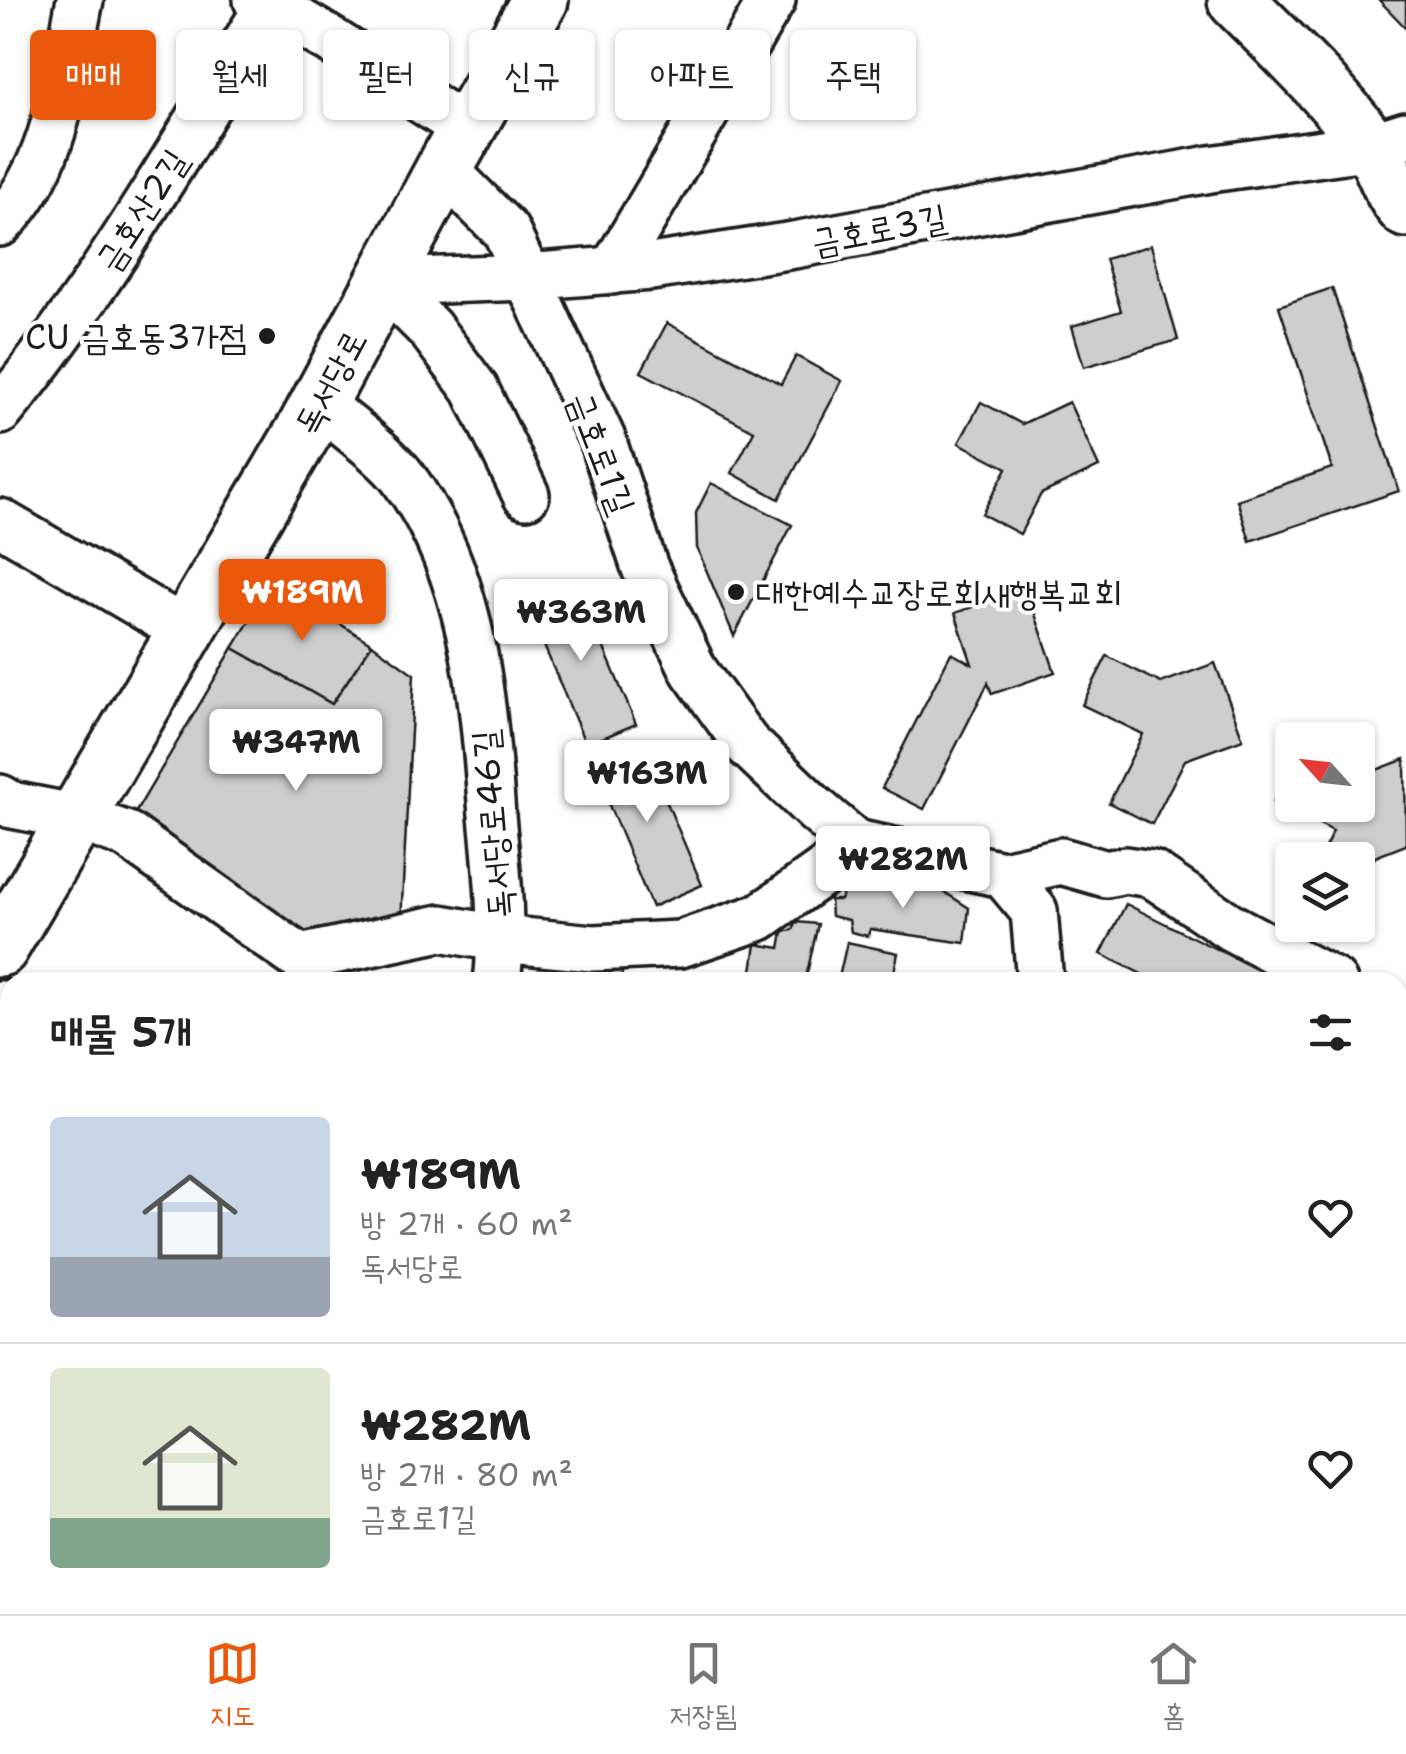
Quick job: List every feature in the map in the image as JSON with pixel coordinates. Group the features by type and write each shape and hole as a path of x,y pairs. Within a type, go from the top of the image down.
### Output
{"main road":[{"name":"독서당로","path":"0,948 319,403 455,148 540,0"},
{"path":"1236,0 1336,102 1389,141 1398,201 1406,209"}],"street":[{"path":"0,224 32,186 52,132 80,0"},
{"path":"612,270 772,0"},
{"path":"263,1 307,24 455,148"},
{"name":"금호산2길","path":"0,411 52,348 188,136 261,18 263,1"},
{"name":"금호로3길","path":"383,282 612,270 794,245 1389,141"},
{"name":"금호로1길","path":"455,148 506,231 602,439 645,568 694,671 746,744 854,843"},
{"path":"383,282 430,329 476,389 526,495"},
{"name":"독서당로46길","path":"319,403 403,477 446,552 465,606 484,726 500,961 593,948 680,944 760,916 826,870 854,843"},
{"path":"0,522 186,630"},
{"path":"0,798 12,805 79,818 127,835 318,969 441,928 500,961"},
{"path":"854,843 1003,874 1061,861 1106,874 1125,870 1152,874 1232,928 1315,972"},
{"path":"1003,874 1034,911 1041,972"}],"building":[{"path":"1379,0 1406,0 1406,28"},
{"path":"1151,245 1178,340 1084,367 1072,326 1121,311 1105,259"},
{"path":"1332,288 1399,491 1250,541 1237,500 1332,468 1279,306"},
{"path":"667,323 781,384 796,356 842,381 779,499 732,473 754,431 641,372"},
{"path":"981,402 1022,424 1069,402 1099,467 1041,494 1020,534 982,514 1007,468 959,443"},
{"name":"대한예수교장로회새행복교회","path":"711,483 792,525 734,636 697,548 696,513"},
{"path":"273,582 372,644 332,704 233,648"},
{"path":"576,582 636,724 586,745 526,603"},
{"path":"1026,588 1055,672 992,694 988,683 924,809 882,788 951,653 972,664 955,613"},
{"path":"372,644 414,674 401,922 305,942 134,815 233,648 332,704"},
{"path":"1107,656 1161,683 1215,663 1243,739 1185,760 1152,824 1109,803 1143,734 1082,705"},
{"path":"642,744 702,885 652,907 592,765"},
{"path":"1405,759 1406,845 1375,857 1375,842 1328,842 1333,831 1315,822 1375,822 1375,770"},
{"path":"906,882 941,890 969,908 965,943 870,929 868,936 851,932 849,920 831,916 830,900 840,900 844,891 870,884"},
{"path":"1126,904 1262,972 1138,972 1101,954"},
{"path":"796,922 818,924 807,972 752,971 756,944 780,948 783,932 793,930"},
{"path":"847,942 898,953 894,972 840,972"},
{"path":"576,961 624,963 622,972 558,970"}],"place":[{"name":"CU 금호동3가점","path":"267,336"},
{"name":"대한예수교장로회새행복교회","path":"736,592"}]}
